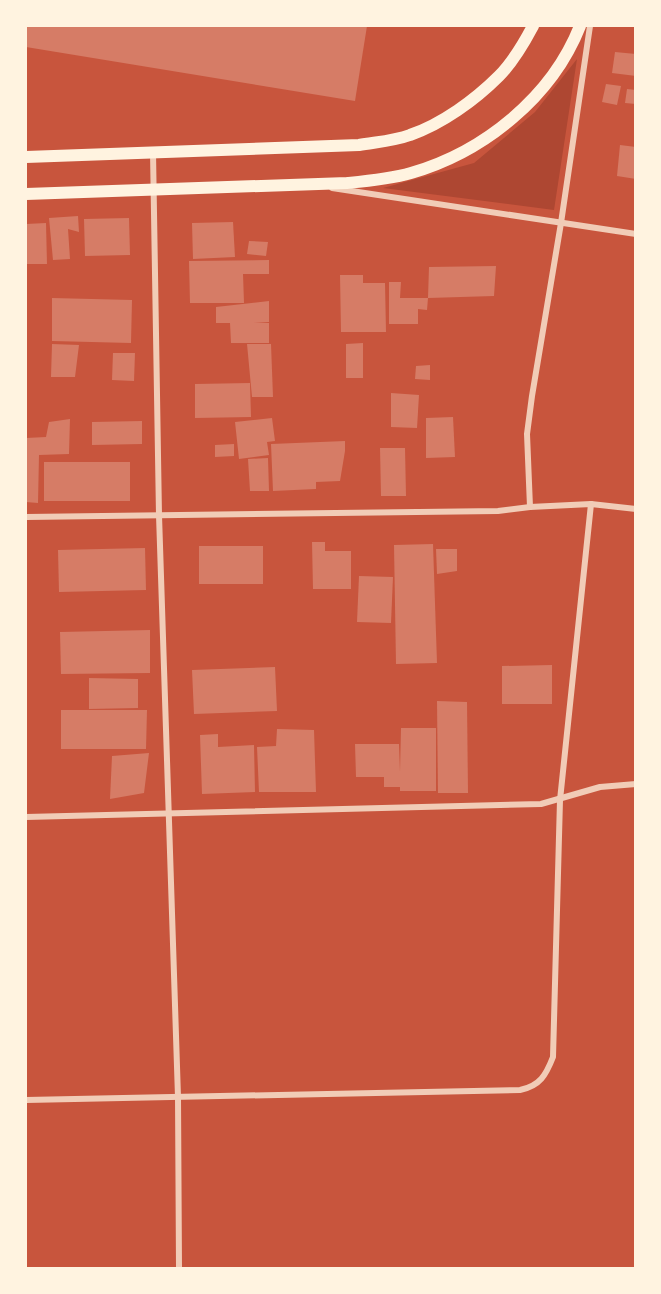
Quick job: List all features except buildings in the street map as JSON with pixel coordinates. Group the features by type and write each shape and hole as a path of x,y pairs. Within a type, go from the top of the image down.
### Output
{"main road":[{"path":"26,157 359,145 410,135 438,122 475,97 500,75 525,41 532,26"},
{"path":"26,194 347,183 384,179 412,172 440,162 490,136 515,116 537,94 564,59 580,26"}],"street":[{"path":"530,507 527,434 590,26"},
{"path":"153,152 159,515 178,1097 179,1269"},
{"path":"302,184 475,208 636,234"},
{"path":"26,518 498,511 591,504 636,509"},
{"path":"26,1100 520,1090 531,1088 544,1078 554,1057 560,800 591,504"},
{"path":"26,817 541,804 600,787 636,784"}],"shaded area":[{"path":"577,59 554,210 383,188 474,163 535,112"}]}
